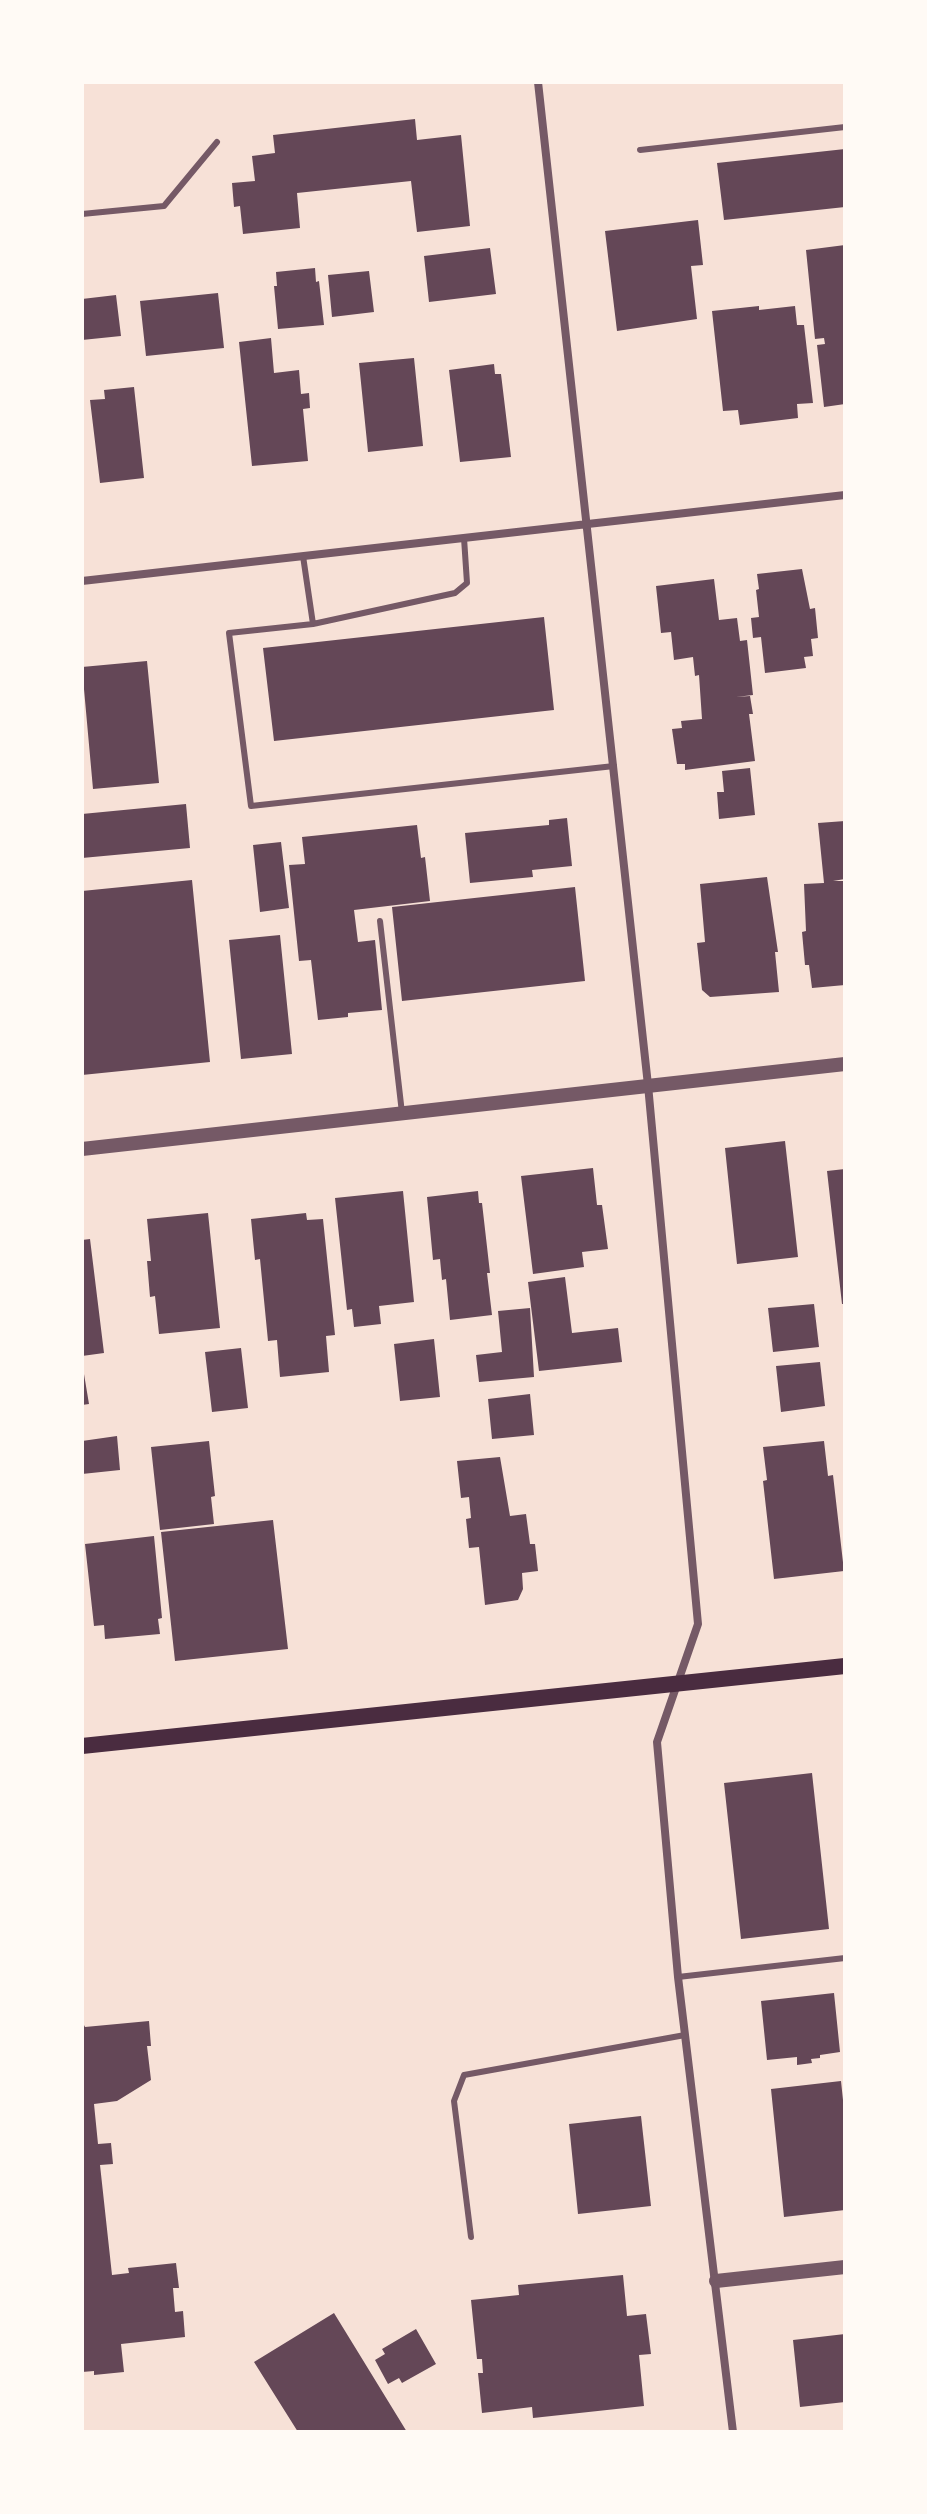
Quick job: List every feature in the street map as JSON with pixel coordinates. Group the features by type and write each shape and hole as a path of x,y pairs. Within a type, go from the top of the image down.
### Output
{"main road":[{"path":"82,1746 845,1666"}],"street":[{"path":"538,82 648,1085 698,1624 657,1742 678,1977 733,2432"},
{"path":"82,581 845,495"},
{"path":"82,1149 845,1064"},
{"path":"716,2281 845,2267"}],"lane":[{"path":"640,150 845,127"},
{"path":"82,214 164,206 217,142"},
{"path":"464,538 467,583 455,593 313,624 229,633 251,806 614,766"},
{"path":"303,556 313,624"},
{"path":"380,921 402,1113"},
{"path":"678,1977 845,1958"},
{"path":"471,2237 454,2101 464,2075 685,2035"}],"building":[{"path":"415,119 417,140 461,135 470,226 417,232 411,181 297,193 300,228 243,234 240,206 234,207 232,183 255,181 252,156 275,153 273,135"},
{"path":"845,149 845,207 724,220 717,163"},
{"path":"698,220 703,265 691,266 697,319 617,331 605,231"},
{"path":"845,245 845,404 824,407 817,345 825,344 824,338 815,339 806,250"},
{"path":"490,248 496,294 429,302 424,256"},
{"path":"315,268 324,325 278,329 274,286 277,286 276,272"},
{"path":"369,271 374,312 332,317 328,275"},
{"path":"218,293 224,348 146,356 140,301"},
{"path":"116,295 121,336 82,340 82,299"},
{"path":"759,306 759,310 795,306 797,325 804,325 813,403 797,404 798,418 740,425 738,410 723,411 712,311"},
{"path":"271,338 274,373 299,370 301,394 309,393 310,408 303,409 308,461 252,466 239,342"},
{"path":"414,358 423,446 368,452 359,363"},
{"path":"494,364 495,374 501,374 511,457 460,462 449,370"},
{"path":"134,387 144,478 100,483 90,400 105,399 104,390"},
{"path":"802,569 810,609 815,608 818,638 811,639 813,656 804,657 806,668 765,673 761,637 753,638 751,618 759,617 757,574"},
{"path":"714,579 719,620 737,618 740,641 747,640 753,695 736,697 750,696 755,761 685,770 685,764 677,764 672,729 682,728 681,721 702,719 699,675 695,676 693,657 674,660 671,632 661,633 656,586"},
{"path":"544,617 554,710 274,741 263,648"},
{"path":"147,661 159,783 93,789 82,667"},
{"path":"750,768 755,815 719,819 717,792 724,792 722,771"},
{"path":"186,804 190,848 82,858 82,814"},
{"path":"567,818 572,866 532,870 533,877 470,883 465,833 549,825 549,820"},
{"path":"845,821 845,879 833,881 845,881 845,985 812,988 809,965 805,965 802,932 806,931 804,884 824,883 818,823"},
{"path":"417,825 421,858 425,857 430,901 354,910 358,942 375,940 382,1010 318,1020 311,960 299,961 289,865 305,864 302,837"},
{"path":"281,842 289,908 260,912 253,845"},
{"path":"767,877 778,952 775,952 779,992 710,997 702,990 697,943 705,942 700,884"},
{"path":"192,880 210,1062 82,1075 82,891"},
{"path":"575,887 585,981 402,1001 392,907"},
{"path":"280,935 292,1054 241,1059 229,940"},
{"path":"785,1141 798,1257 737,1264 725,1148"},
{"path":"593,1168 597,1205 602,1205 608,1249 582,1252 584,1267 533,1274 521,1176"},
{"path":"845,1169 845,1304 842,1304 827,1171"},
{"path":"403,1191 414,1302 379,1306 381,1324 354,1327 352,1309 347,1310 335,1198"},
{"path":"478,1191 490,1273 487,1273 492,1315 450,1320 446,1279 442,1280 440,1259 433,1260 427,1197"},
{"path":"208,1213 220,1328 159,1334 155,1296 150,1297 147,1219"},
{"path":"306,1213 307,1220 323,1219 335,1335 326,1336 329,1372 280,1377 277,1340 268,1341 260,1259 255,1260 251,1219"},
{"path":"90,1239 104,1353 82,1356 82,1240"},
{"path":"565,1277 572,1333 618,1328 622,1362 539,1371 528,1282"},
{"path":"814,1304 819,1347 773,1352 768,1308"},
{"path":"530,1308 534,1377 479,1382 476,1355 502,1352 498,1311"},
{"path":"434,1339 440,1397 400,1401 394,1344"},
{"path":"241,1348 248,1408 212,1412 205,1352"},
{"path":"82,1362 89,1404 82,1405"},
{"path":"820,1362 825,1406 781,1412 776,1366"},
{"path":"530,1394 534,1435 492,1439 488,1399"},
{"path":"117,1436 120,1470 82,1474 82,1441"},
{"path":"209,1441 215,1496 211,1497 214,1524 160,1530 151,1447"},
{"path":"824,1441 828,1476 833,1475 844,1571 774,1579 763,1481 767,1480 763,1447"},
{"path":"500,1457 510,1516 526,1514 530,1544 535,1544 538,1571 522,1573 523,1589 518,1600 485,1605 479,1547 469,1548 466,1519 471,1518 469,1497 461,1498 457,1461"},
{"path":"273,1520 288,1649 175,1661 161,1532"},
{"path":"154,1536 162,1618 158,1619 160,1634 105,1639 104,1625 94,1626 85,1544"},
{"path":"812,1773 829,1929 741,1939 724,1783"},
{"path":"834,1993 840,2052 820,2055 820,2058 811,2059 812,2063 797,2065 797,2057 767,2060 761,2001"},
{"path":"82,2021 85,2027 149,2021 151,2046 147,2046 151,2080 117,2101 94,2104 98,2144 111,2143 113,2164 100,2165 112,2275 129,2273 128,2268 176,2263 179,2288 173,2288 175,2312 183,2311 185,2337 121,2344 124,2372 94,2375 94,2371 82,2372"},
{"path":"841,2081 845,2119 845,2210 784,2217 771,2089"},
{"path":"641,2116 651,2206 578,2214 569,2124"},
{"path":"623,2275 627,2316 646,2314 651,2354 639,2355 644,2406 533,2418 532,2407 482,2413 478,2373 483,2373 482,2359 477,2359 471,2300 519,2295 518,2285"},
{"path":"334,2313 407,2432 298,2432 254,2362"},
{"path":"416,2329 436,2364 402,2383 399,2378 388,2384 375,2360 385,2354 382,2349"},
{"path":"845,2334 845,2402 800,2407 793,2340"}]}
